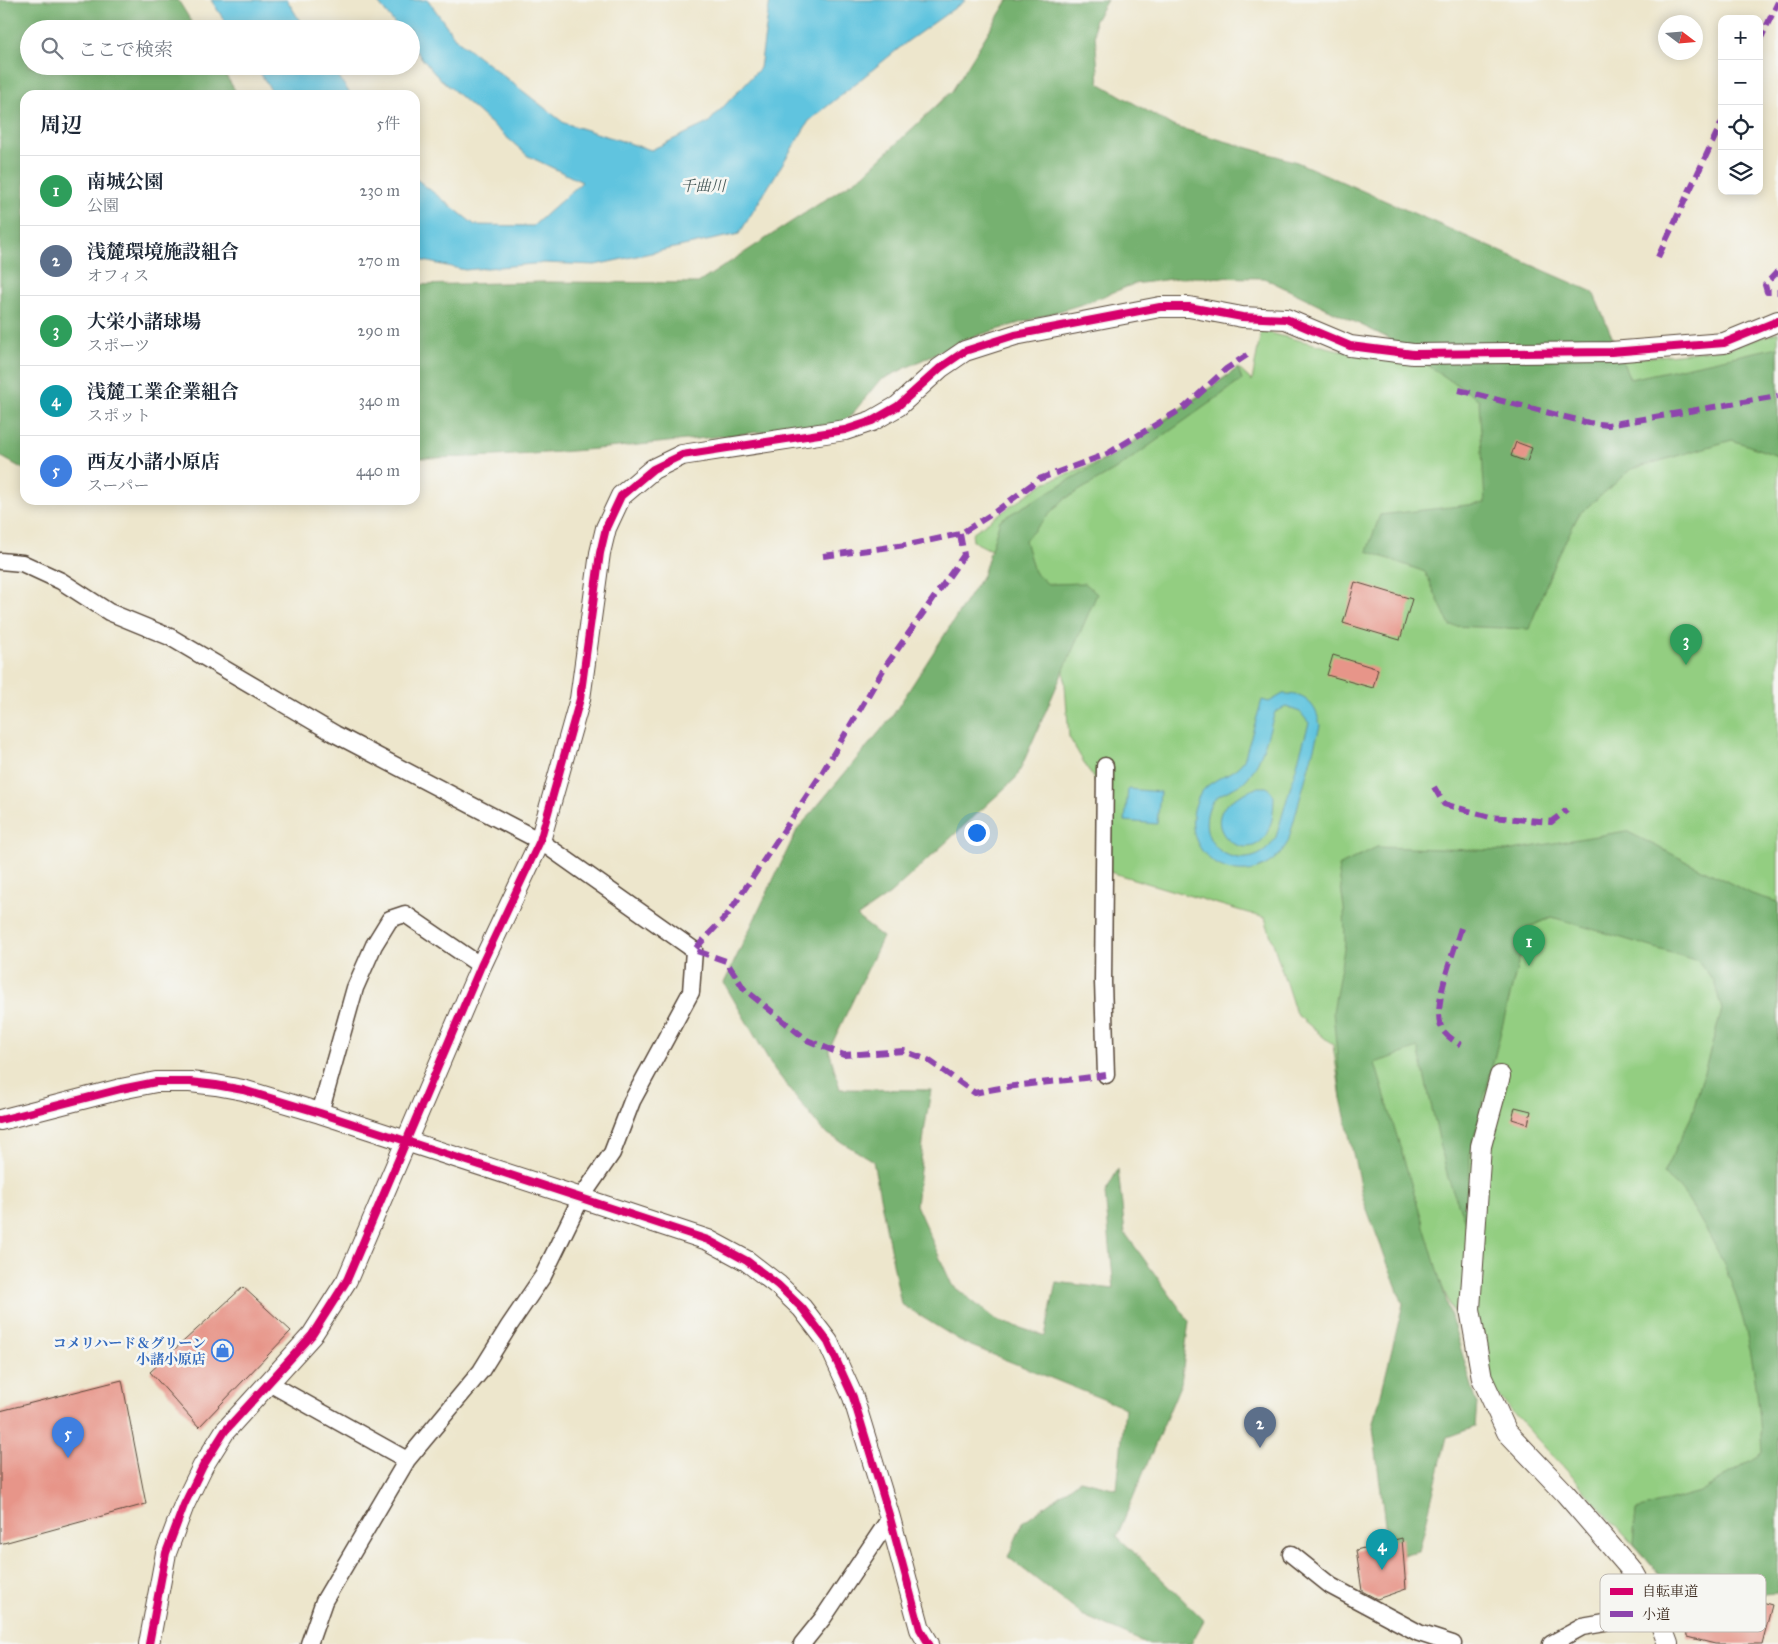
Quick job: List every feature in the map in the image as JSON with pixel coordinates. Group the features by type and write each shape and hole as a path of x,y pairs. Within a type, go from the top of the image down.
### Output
{"street":[{"path":"149,1644 166,1553 184,1504 202,1466 225,1431 312,1335 347,1280 404,1141 481,966 540,841 580,699 600,553 606,528 621,496 652,469 682,455 845,430 872,422 898,406 940,368 965,351 1015,335 1160,307 1189,307 1242,317 1286,319 1350,346 1413,354 1611,352 1724,343 1778,320"},
{"path":"0,561 22,563 61,581 109,612 170,637 335,734 540,841 694,950 691,992 632,1101 612,1153 582,1198 543,1276 481,1371 407,1460 324,1601 309,1644"},
{"path":"1104,766 1103,935 1106,1075"},
{"path":"320,1113 355,988 374,945 390,919 404,914 481,966"},
{"path":"1500,1076 1481,1146 1470,1309 1482,1378 1507,1432 1565,1493 1635,1574"},
{"path":"0,1120 156,1082 190,1082 225,1086 320,1113 708,1240 747,1261 778,1285 802,1308 828,1342 853,1398 890,1518 920,1629 929,1644"},
{"path":"269,1383 407,1460"},
{"path":"802,1644 823,1618 890,1518"},
{"path":"1292,1554 1331,1586 1417,1638 1453,1644"},
{"path":"1551,1644 1582,1627 1600,1624"},
{"path":"1664,1632 1668,1644"}],"green space":[{"path":"0,0 178,0 190,20 20,20 20,75 226,75 235,90 20,90 20,467 0,456"},
{"path":"1008,0 1107,0 1094,22 1099,83 1173,126 1297,162 1593,292 1630,379 1778,347 1778,456 1732,440 1632,469 1579,514 1555,562 1529,629 1450,626 1425,572 1367,551 1380,515 1485,503 1479,400 1388,338 1264,278 1186,277 1134,284 1086,303 963,340 879,381 845,423 577,451 420,458 420,285 544,282 698,283 863,175 952,91"},
{"path":"1261,331 1380,360 1605,362 1731,348 1778,332 1778,1562 1656,1570 1482,1378 1427,1252 1341,1098 1333,1045 1296,1014 1265,918 1103,870 1103,795 1069,737 1060,621 1004,557 973,541 972,533 1044,483 1109,458 1238,368 1252,381"},
{"path":"1238,368 1242,380 1115,470 1063,500 1025,540 1034,572 1048,584 1085,583 1097,594 1017,777 890,894 857,917 883,937 829,1050 840,1089 931,1090 916,1205 952,1285 996,1320 1045,1336 1056,1282 1114,1289 1105,1193 1118,1169 1125,1233 1189,1321 1181,1383 1117,1536 1204,1620 1191,1644 1148,1644 1082,1615 1008,1557 1023,1522 1080,1480 1117,1489 1125,1408 964,1343 901,1304 873,1161 823,1131 774,1069 724,983 797,830 891,718 983,575 1000,520 1134,443"},
{"path":"1626,831 1752,894 1778,902 1778,1593 1766,1594 1766,1574 1659,1574 1633,1544 1636,1510 1700,1492 1762,1453 1753,1363 1739,1305 1717,1250 1681,1190 1663,1174 1691,1117 1722,1010 1714,981 1698,961 1552,917 1527,928 1470,1154 1469,1232 1448,1178 1418,1048 1375,1063 1477,1403 1475,1427 1447,1437 1419,1551 1389,1557 1373,1427 1403,1304 1363,1199 1341,1098 1333,1012 1345,943 1344,908 1338,866 1377,847 1506,851"}],"water":[{"path":"211,0 287,0 299,20 224,20"},
{"name":"千曲川","path":"376,0 428,0 456,39 564,123 651,150 708,123 760,68 770,0 966,0 908,41 809,121 739,234 595,265 544,263 465,270 420,260 420,182 475,225 533,226 582,182 528,156 435,74 420,56 420,20 392,20"},
{"path":"262,75 337,75 348,90 271,90"},
{"path":"1283,694 1304,698 1313,706 1320,726 1288,842 1273,860 1255,869 1237,871 1220,866 1205,855 1196,839 1193,820 1198,798 1202,791 1214,781 1234,770 1244,760 1262,700 1269,702","holes":["1286,707 1300,712 1309,723 1276,837 1267,849 1256,856 1243,858 1231,856 1220,851 1212,842 1207,830 1207,815 1210,806 1219,796 1244,782 1254,769 1262,753 1275,712"]},
{"path":"1258,787 1267,787 1274,795 1271,825 1260,842 1251,847 1241,846 1224,836 1220,827 1220,817 1228,803 1236,797"},
{"path":"1128,789 1160,792 1157,824 1125,821"}],"building":[{"path":"1516,442 1532,448 1527,462 1511,456"},
{"path":"1355,582 1412,599 1400,640 1343,623"},
{"path":"1333,655 1378,669 1373,688 1327,675"},
{"path":"1515,1107 1531,1111 1528,1124 1512,1119"},
{"name":"コメリハード＆グリーン 小諸小原店","path":"243,1287 291,1331 199,1427 150,1372"},
{"path":"122,1380 146,1504 0,1544 0,1411"},
{"path":"1402,1538 1406,1589 1377,1599 1362,1591 1356,1550"},
{"path":"1766,1603 1772,1605 1766,1628"},
{"path":"1686,1632 1765,1632 1762,1644 1715,1644 1687,1637"}],"marked path":[{"path":"1763,34 1778,2"},
{"path":"1658,257 1718,130"},
{"path":"1778,271 1765,285 1767,292 1778,292"},
{"path":"823,556 913,544 960,534 995,512 1039,479 1107,454 1185,407 1226,369 1250,353"},
{"path":"1459,390 1589,423 1608,425 1778,396"},
{"path":"960,534 964,555 885,667 822,773 728,914 694,950 726,961 744,989 807,1040 844,1055 904,1051 928,1060 975,1093 1007,1087 1106,1075"},
{"path":"1434,787 1444,804 1490,817 1551,822 1567,810"},
{"path":"1461,928 1442,989 1439,1013 1443,1030 1461,1045"}],"cycle path":[{"path":"149,1644 166,1553 184,1505 203,1466 225,1431 312,1335 347,1280 481,966 540,841 580,699 600,553 606,528 621,496 653,469 682,455 845,430 872,421 898,406 940,368 965,351 1015,335 1160,307 1189,307 1242,317 1286,319 1350,346 1413,354 1611,352 1724,343 1778,321"},
{"path":"0,1120 156,1082 190,1082 243,1090 320,1113 708,1240 747,1261 778,1285 802,1308 828,1342 853,1397 890,1518 920,1629 929,1644"}],"place":[{"name":"大栄小諸球場","path":"1686,665"},
{"name":"南城公園","path":"1529,966"},
{"name":"コメリハード＆グリーン 小諸小原店","path":"222,1351"},
{"name":"浅麓環境施設組合","path":"1260,1448"},
{"name":"西友小諸小原店","path":"68,1458"},
{"name":"浅麓工業企業組合","path":"1382,1570"}]}
